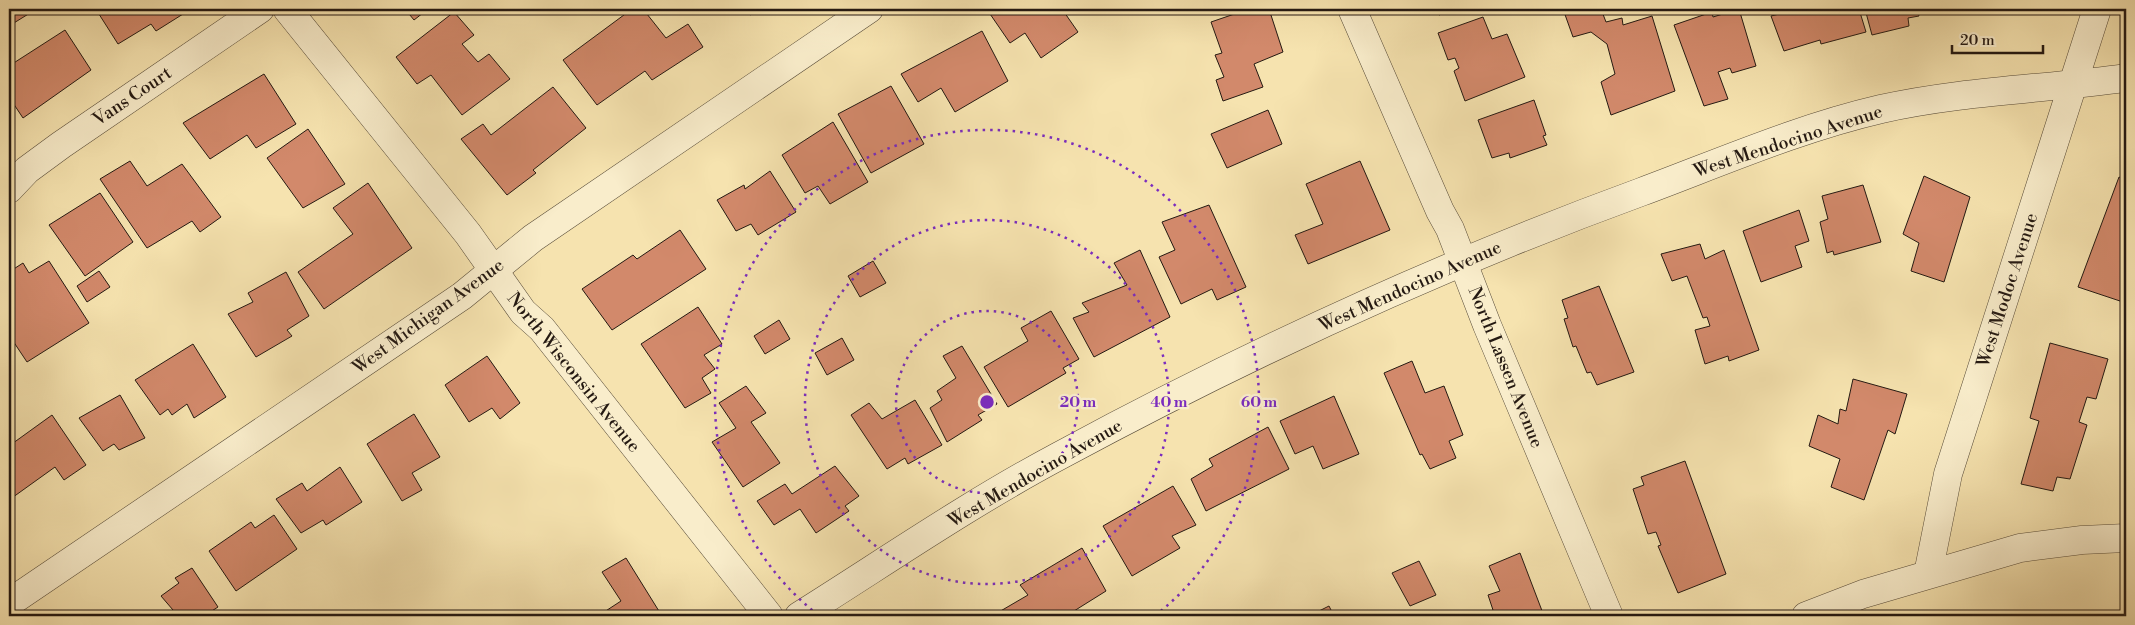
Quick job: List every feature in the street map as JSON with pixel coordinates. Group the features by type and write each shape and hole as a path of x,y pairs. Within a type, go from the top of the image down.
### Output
{"street":[{"name":"Vans Court","path":"9,189 27,170 61,145 260,9"},
{"name":"North Wisconsin Avenue","path":"287,9 459,222 523,312 542,329 769,616"},
{"name":"West Michigan Avenue","path":"9,602 462,296 534,238 869,9"},
{"name":"North Lassen Avenue","path":"1352,9 1464,262 1487,325 1609,616"},
{"name":"West Modoc Avenue","path":"1928,574 1948,474 2096,9"},
{"name":"West Mendocino Avenue","path":"799,616 955,517 1056,457 1198,384 1406,285 1464,262 1529,232 1835,122 1879,110 1936,99 2072,86 2126,78"},
{"path":"1806,616 1863,594 2020,548 2082,540 2126,538"}],"building":[{"path":"13,9 28,9 30,13 9,26 9,11"},
{"path":"102,9 191,9 156,31 151,24 118,44 97,11"},
{"path":"405,9 428,9 414,20"},
{"path":"632,9 643,9 666,38 688,24 703,47 652,80 645,71 597,105 563,60"},
{"path":"746,9 759,9 750,15"},
{"path":"992,9 1062,9 1078,32 1041,58 1025,33 1010,43 988,11"},
{"path":"1249,9 1269,9 1283,52 1254,64 1263,87 1223,101 1216,80 1224,77 1215,55 1222,53 1211,22"},
{"path":"1436,9 1455,9 1439,15"},
{"path":"1563,9 1601,9 1606,22 1622,18 1623,25 1652,16 1675,91 1611,115 1601,82 1615,74 1607,44 1591,32 1573,37"},
{"path":"1739,9 1756,66 1732,73 1730,68 1718,72 1728,99 1704,106 1674,25 1712,12 1713,17"},
{"path":"1800,9 1859,9 1866,32 1821,44 1820,40 1784,51 1771,16"},
{"path":"1865,9 1917,9 1919,16 1908,18 1909,26 1872,35"},
{"path":"454,12 474,35 462,44 478,62 489,54 510,79 462,115 431,75 417,84 396,57"},
{"path":"1483,17 1492,39 1507,34 1525,77 1465,101 1454,71 1459,68 1455,58 1448,60 1438,33"},
{"path":"65,30 91,70 23,118 9,97 9,66"},
{"path":"982,31 1008,81 955,112 941,88 918,102 901,74"},
{"path":"264,74 296,124 256,148 247,135 210,159 183,123"},
{"path":"891,86 924,144 871,173 838,114"},
{"path":"553,87 586,128 533,170 536,173 507,195 461,139 483,124 491,135"},
{"path":"1534,100 1546,135 1543,136 1547,145 1510,158 1509,153 1492,158 1478,120"},
{"path":"1268,110 1282,144 1227,168 1211,134"},
{"path":"833,122 868,182 830,204 818,186 805,193 782,155"},
{"path":"308,129 345,184 303,208 267,158"},
{"path":"130,161 147,186 182,164 221,217 200,232 192,221 147,248 100,179"},
{"path":"1360,161 1390,230 1308,264 1295,235 1323,224 1306,184"},
{"path":"770,171 796,212 758,235 751,224 736,231 717,200 744,185 745,189"},
{"path":"1924,176 1970,197 1944,282 1911,271 1919,243 1903,234"},
{"path":"2119,177 2126,180 2126,303 2078,287"},
{"path":"368,183 412,248 324,309 298,272 353,234 333,208"},
{"path":"1863,185 1881,242 1834,255 1833,251 1827,253 1820,222 1828,219 1822,196"},
{"path":"100,193 133,242 85,276 49,225"},
{"path":"1209,205 1246,287 1217,300 1212,289 1181,304 1159,257 1175,250 1162,222"},
{"path":"1799,210 1809,241 1795,246 1802,267 1761,282 1743,231"},
{"path":"680,230 706,269 612,330 582,289 633,255 637,259"},
{"path":"1700,244 1705,259 1724,250 1759,350 1729,361 1728,356 1705,364 1695,330 1710,326 1707,317 1703,318 1687,276 1672,281 1661,254"},
{"path":"1140,250 1170,317 1094,357 1073,318 1089,312 1082,303 1127,285 1114,263"},
{"path":"49,261 89,323 27,362 9,335 9,272 23,263 29,273"},
{"path":"873,261 886,283 860,297 848,276"},
{"path":"99,271 110,287 87,302 77,286"},
{"path":"286,272 309,316 287,330 292,336 256,357 228,314 253,302 248,293"},
{"path":"1599,286 1634,372 1597,385 1591,372 1587,373 1576,346 1573,347 1564,319 1568,318 1562,300"},
{"path":"698,307 722,344 704,355 715,369 702,378 711,393 685,408 641,344"},
{"path":"1051,311 1079,359 1063,368 1066,373 1008,407 984,367 1028,341 1021,328"},
{"path":"779,320 790,339 765,354 754,336"},
{"path":"842,338 854,360 827,375 815,353"},
{"path":"2050,343 2108,359 2096,399 2087,397 2079,422 2087,425 2070,479 2057,477 2053,491 2021,484 2039,421 2030,418"},
{"path":"193,344 226,397 194,418 187,404 172,415 168,409 160,415 135,380"},
{"path":"962,346 997,404 978,415 982,420 947,442 930,408 942,400 937,391 956,378 943,356"},
{"path":"487,356 520,403 500,419 492,408 469,422 445,385"},
{"path":"1412,361 1425,393 1444,386 1463,435 1449,441 1456,458 1430,469 1422,454 1420,455 1384,373"},
{"path":"1853,379 1907,394 1895,434 1888,430 1864,500 1831,487 1840,459 1809,446 1818,415 1838,424 1840,409 1846,411"},
{"path":"746,386 766,413 751,422 780,463 743,487 712,442 736,428 719,403"},
{"path":"120,395 145,438 119,450 114,444 103,451 79,418"},
{"path":"1334,396 1359,454 1323,469 1313,446 1295,454 1280,421"},
{"path":"915,400 942,445 908,464 905,458 887,469 851,415 869,403 882,419"},
{"path":"414,414 440,457 412,473 422,490 402,501 367,444"},
{"path":"52,415 86,465 64,480 55,467 9,500 9,446"},
{"path":"1268,427 1289,469 1206,511 1191,479 1213,466 1209,459"},
{"path":"1685,461 1726,574 1678,593 1658,546 1661,545 1656,532 1648,534 1633,489 1644,485 1641,477"},
{"path":"835,466 859,496 845,506 849,511 816,533 800,509 774,525 757,501 785,484 792,494"},
{"path":"340,467 362,502 326,525 323,520 301,533 276,499 302,483 307,491"},
{"path":"1173,486 1196,525 1172,536 1180,548 1132,576 1103,526"},
{"path":"274,515 297,549 236,591 209,551 251,522 255,528"},
{"path":"1082,548 1106,591 1066,616 992,616 1028,595 1020,585"},
{"path":"1520,553 1544,616 1480,616 1493,610 1488,595 1500,591 1489,566"},
{"path":"626,558 662,616 598,616 621,601 602,572"},
{"path":"1419,561 1436,595 1410,606 1392,573"},
{"path":"192,568 218,607 204,616 162,616 173,610 161,596 179,583 175,578"},
{"path":"1329,606 1334,616 1309,616"}]}
